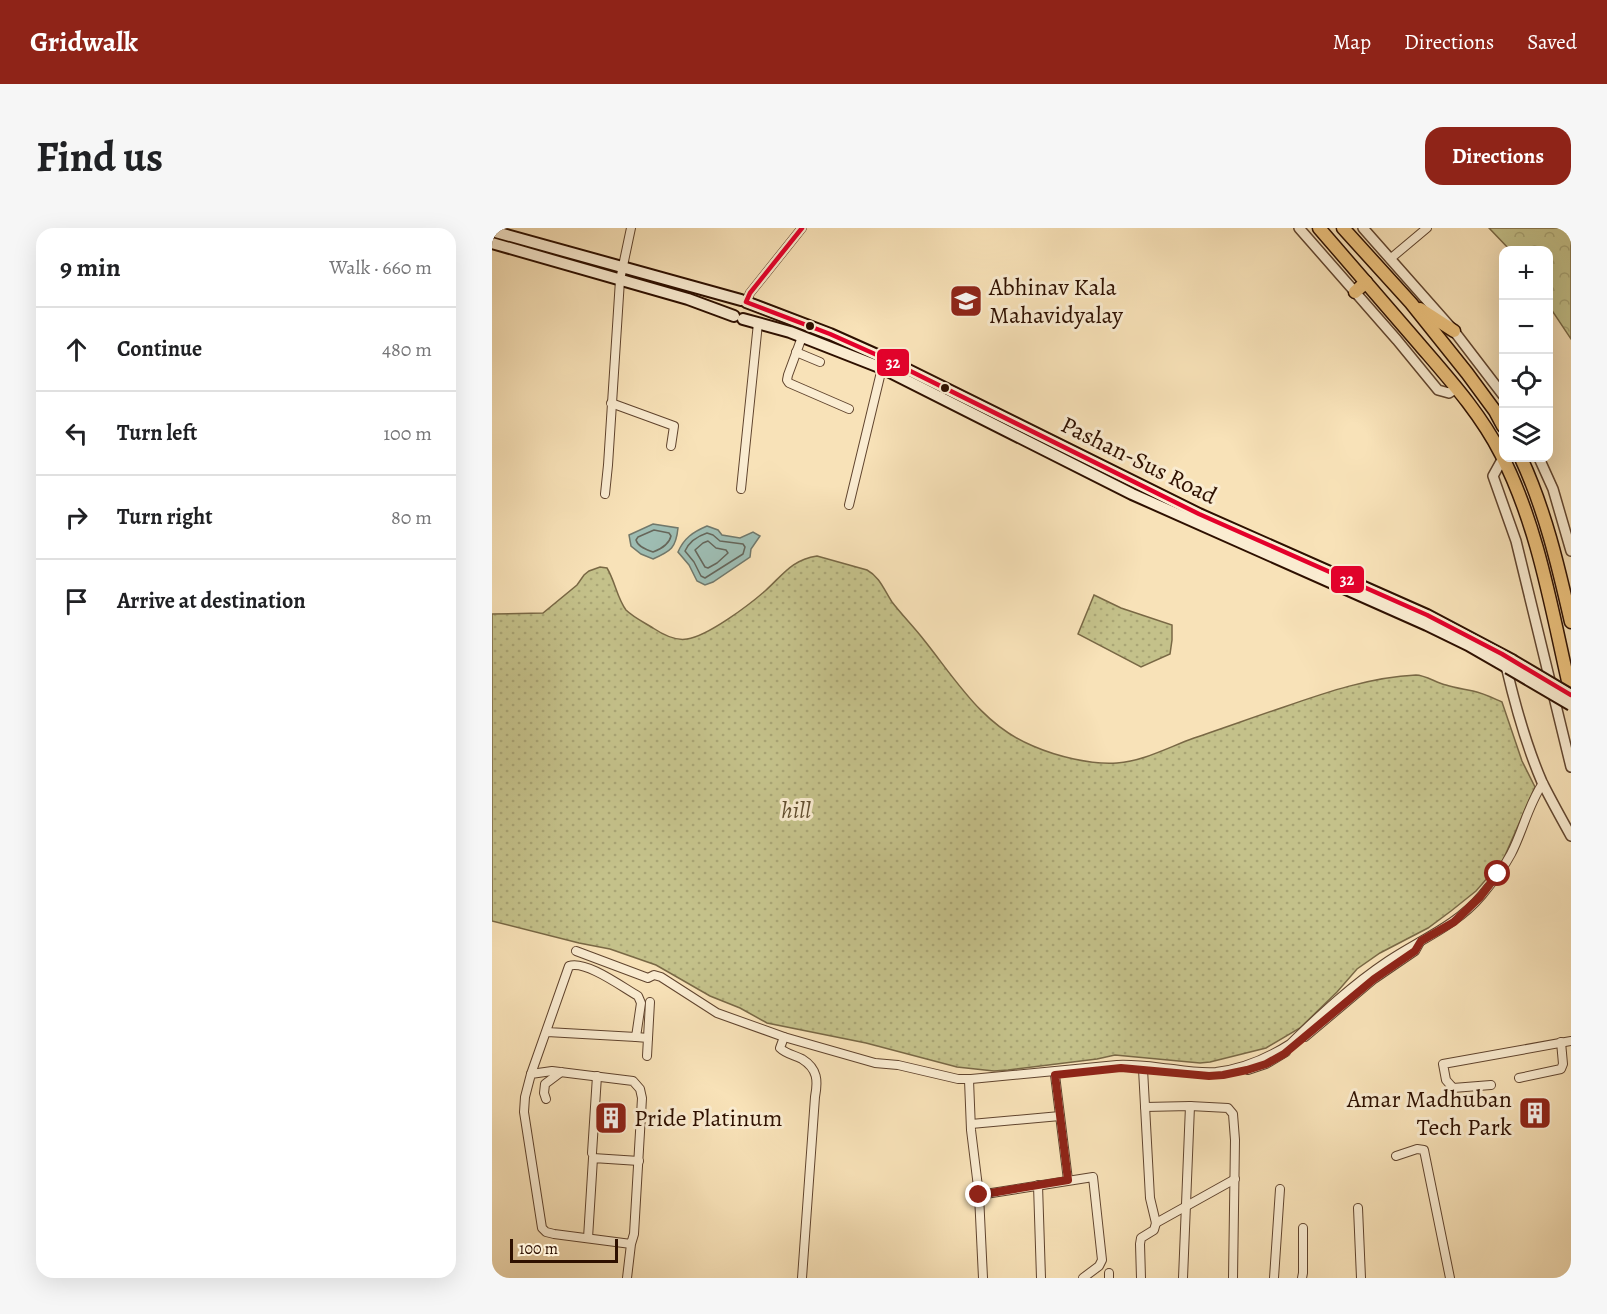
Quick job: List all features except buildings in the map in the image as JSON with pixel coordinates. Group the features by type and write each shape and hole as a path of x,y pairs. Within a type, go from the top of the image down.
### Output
{"highway":[{"path":"1319,228 1456,388 1481,420 1499,451"},
{"path":"1343,228 1412,303 1467,373 1499,418"},
{"path":"1355,292 1366,282"},
{"path":"1412,303 1454,331"},
{"path":"1505,462 1534,536 1571,694"},
{"path":"1523,462 1549,532 1571,622"}],"main road":[{"name":"Pashan-Sus Road","path":"492,231 506,231 623,267 746,299 830,334 886,359 1210,519 1428,615 1508,665"},
{"name":"Pashan-Sus Road","path":"492,243 688,299 738,317 776,327 882,369 1131,497 1427,625 1508,665"},
{"path":"746,299 750,305 750,314 738,317 732,312 734,304 746,299"},
{"path":"1508,665 1571,694"},
{"path":"1508,665 1571,705"}],"street":[{"path":"605,494 620,280 631,228"},
{"path":"746,299 802,228"},
{"path":"1299,228 1438,390 1449,393 1456,388"},
{"path":"1363,228 1454,331 1499,390"},
{"path":"1390,259 1428,228"},
{"path":"741,489 758,323"},
{"path":"802,337 787,380 789,383 849,409"},
{"path":"796,352 820,362"},
{"path":"849,505 882,369"},
{"path":"612,403 674,426 671,446"},
{"path":"1501,462 1493,476 1516,541 1571,766"},
{"path":"1541,462 1553,489 1571,551"},
{"path":"1131,497 1137,484"},
{"path":"1508,665 1510,685 1543,783 1571,836"},
{"path":"576,951 648,978 654,975 661,976 717,1013 784,1037 874,1063 898,1065 958,1079 970,1080 1138,1064 1195,1072 1214,1072 1250,1064 1290,1044 1349,990 1388,961 1454,922 1480,897 1511,854 1536,792 1543,783"},
{"path":"970,1080 975,1083 1121,1068 1209,1076 1247,1070 1266,1064 1284,1054 1374,979 1415,951 1421,941"},
{"path":"631,1244 554,1234 542,1228 524,1112 531,1074 569,966 575,964 591,969 638,996 641,1003 636,1037"},
{"path":"647,1056 650,1002"},
{"path":"547,1032 648,1038"},
{"path":"784,1037 780,1048 783,1052 812,1067 818,1083 815,1097 802,1278"},
{"path":"1491,1085 1453,1088 1446,1080 1443,1064 1571,1041"},
{"path":"1519,1078 1561,1069 1563,1064 1561,1042"},
{"path":"1141,1278 1141,1238 1154,1230 1156,1223 1150,1198 1143,1069"},
{"path":"531,1074 552,1071 597,1076 633,1081 640,1089 642,1098 634,1234 627,1278"},
{"path":"546,1099 545,1084 561,1072"},
{"path":"1055,1075 1068,1180"},
{"path":"592,1153 597,1076"},
{"path":"970,1080 971,1124 979,1195 984,1278"},
{"path":"1183,1278 1191,1106"},
{"path":"1145,1107 1228,1108 1233,1114 1235,1140 1233,1278"},
{"path":"971,1124 1060,1116"},
{"path":"1396,1156 1417,1149 1424,1150 1450,1278"},
{"path":"588,1238 593,1158 639,1161"},
{"path":"979,1195 1093,1177 1102,1260 1099,1266 1083,1278"},
{"path":"1156,1223 1235,1179"},
{"path":"1038,1185 1041,1278"},
{"path":"1274,1278 1280,1189"},
{"path":"1358,1208 1361,1278"},
{"path":"1302,1278 1303,1228"}],"green space":[{"path":"1489,228 1571,228 1571,339 1553,312 1553,246 1506,246"},
{"name":"hill","path":"817,556 871,573 879,580 892,602 959,686 985,714 1015,737 1052,753 1096,763 1127,762 1333,691 1366,682 1416,675 1480,693 1502,702 1522,761 1535,787 1503,860 1476,891 1428,928 1380,953 1357,969 1300,1028 1266,1048 1210,1062 1115,1055 1008,1070 994,1071 957,1067 866,1043 767,1023 740,1008 710,996 656,965 610,949 492,921 492,614 543,613 577,585 584,575 600,567 607,568 620,600 629,613 665,635 687,639 696,637 728,619 758,597 788,569 800,561"},
{"path":"1094,595 1121,608 1172,625 1170,654 1141,667 1078,634"}],"water":[{"path":"653,524 678,528 672,548 653,559 641,554 631,546 629,535"},
{"path":"707,526 718,530 722,535 740,538 753,532 760,536 751,549 750,557 705,585 697,581 689,565 678,552 690,536"}],"transit line":[{"name":"32","path":"802,228 750,293 746,302 830,334 886,359 1199,514 1427,615 1502,654 1571,695"}],"place":[{"name":"Abhinav Kala Mahavidyalay","path":"966,301"},
{"name":"Amar Madhuban Tech Park","path":"1535,1113"},
{"name":"Pride Platinum","path":"611,1118"}],"route":[{"path":"979,1195 1068,1180 1055,1075 1134,1068 1209,1076 1247,1070 1266,1064 1284,1054 1374,979 1415,951 1421,941 1454,922 1480,897 1498,874"}]}
